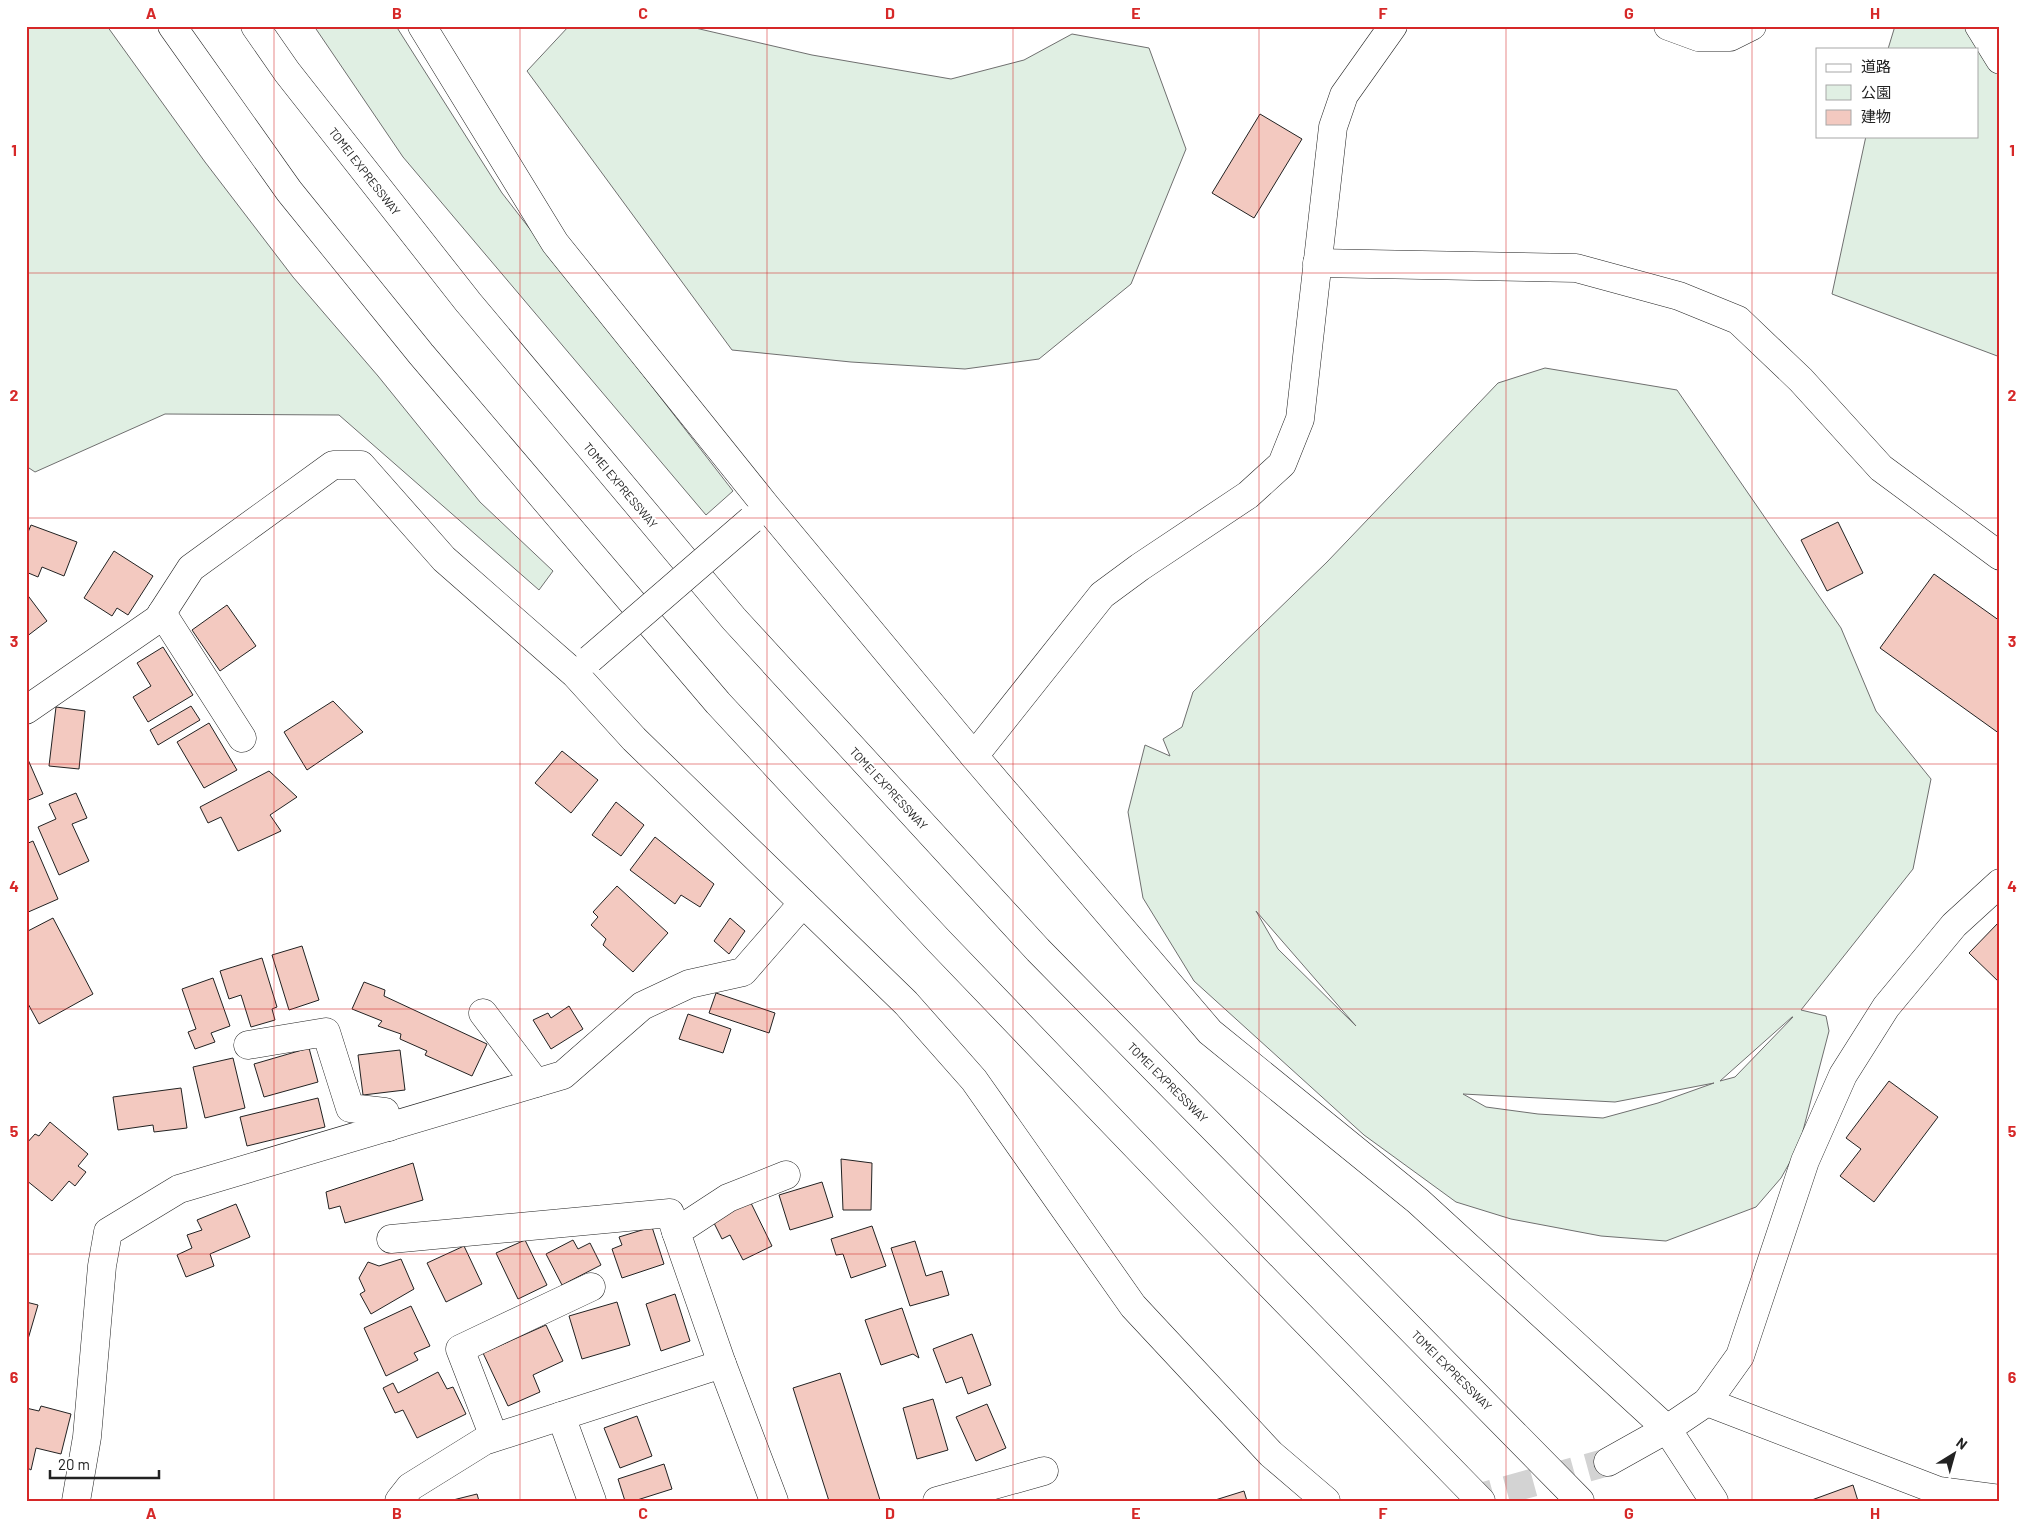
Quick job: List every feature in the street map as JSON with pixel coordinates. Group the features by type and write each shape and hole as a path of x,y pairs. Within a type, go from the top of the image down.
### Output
{"main road":[{"path":"172,26 289,191 434,369 718,703 959,962 1481,1501"},
{"name":"TOMEI EXPRESSWAY","path":"254,26 287,72 468,302 734,620 1038,950 1580,1501"},
{"path":"422,26 556,243 758,513 974,756 1210,1032 1418,1201 1667,1429 1714,1501"},
{"path":"974,756 1102,596 1140,567 1248,495 1282,464 1300,419 1333,127 1344,95 1393,26"},
{"path":"1668,26 1698,37 1730,37 1752,26"},
{"path":"1979,26 2000,60"},
{"path":"1317,263 1576,268 1678,296 1738,320 1801,380 1880,468 2000,556"},
{"path":"26,710 109,655 158,619 191,568 333,465 361,465 444,559 583,666 634,739 906,1003 974,1080 1133,1306 1271,1454 1326,1501"},
{"path":"583,666 758,513"},
{"path":"162,613 242,738"},
{"path":"1608,1462 1667,1429 1707,1402 1740,1356 1805,1161 1843,1076 1886,1007 1954,925 2000,883"},
{"path":"76,1501 87,1436 102,1266 108,1232 179,1189 562,1075 642,1006 689,984 743,972 803,903"},
{"path":"483,1013 536,1083"},
{"path":"248,1045 326,1032 350,1108 385,1112 389,1126"},
{"path":"676,1232 728,1198 786,1175"},
{"path":"391,1239 670,1213 722,1364 774,1501"},
{"path":"494,1437 460,1349 591,1286"},
{"path":"405,1498 410,1487 484,1440 722,1364"},
{"path":"1707,1402 1939,1491 2000,1499"},
{"path":"561,1416 592,1501"},
{"path":"937,1501 1044,1471"}],"green space":[{"path":"26,26 107,26 205,162 293,277 378,376 480,502 553,571 539,590 339,415 165,414 35,472 26,466"},
{"path":"314,26 396,26 502,193 733,491 706,515 403,157"},
{"path":"569,26 691,27 812,55 951,79 1024,60 1072,34 1149,48 1186,149 1131,284 1039,359 965,369 851,362 732,350 527,71"},
{"path":"1895,26 2000,26 2000,357 1832,294 1866,138 1978,138 1978,48 1888,48"},
{"path":"1545,368 1677,390 1841,628 1876,711 1931,779 1913,869 1801,1010 1826,1016 1829,1031 1799,1146 1781,1178 1756,1207 1666,1241 1601,1236 1511,1219 1456,1202 1364,1135 1194,981 1143,898 1128,812 1145,745 1170,756 1163,739 1182,727 1193,692 1327,562 1498,383","holes":["1256,911 1356,1026 1278,949","1792,1017 1735,1077 1720,1081","1714,1083 1658,1103 1603,1118 1538,1114 1486,1107 1463,1094 1615,1102"]}],"building":[{"path":"1260,114 1302,139 1254,218 1212,193"},
{"path":"1838,522 1863,573 1827,591 1801,540"},
{"path":"31,525 77,542 64,576 42,567 38,577 26,572 26,537"},
{"path":"114,551 153,576 128,615 117,608 112,616 84,598"},
{"path":"1934,574 2000,621 2000,734 1880,648"},
{"path":"26,593 47,621 26,637"},
{"path":"227,605 256,646 220,671 192,630"},
{"path":"163,647 193,695 148,722 133,697 151,686 137,663"},
{"path":"333,701 363,732 307,770 284,732"},
{"path":"191,706 200,720 158,745 150,730"},
{"path":"56,707 85,711 79,769 49,766"},
{"path":"209,723 237,770 204,788 177,742"},
{"path":"562,751 598,780 571,813 535,783"},
{"path":"26,755 43,794 26,801"},
{"path":"269,771 297,797 270,815 281,831 238,851 221,817 208,823 200,807"},
{"path":"76,793 87,818 72,824 89,861 59,875 38,827 56,819 49,804"},
{"path":"616,802 644,825 621,856 592,835"},
{"path":"655,837 714,884 700,907 681,895 675,904 630,870"},
{"path":"33,841 58,899 26,913 26,844"},
{"path":"617,886 668,933 633,972 603,945 606,939 591,925 598,917 593,912"},
{"path":"53,918 93,994 39,1024 26,1000 26,932"},
{"path":"730,918 745,931 729,954 714,941"},
{"path":"2000,921 2000,983 1969,953"},
{"path":"302,946 319,1000 289,1010 272,955"},
{"path":"262,958 277,1007 272,1009 275,1020 251,1027 241,995 229,999 220,971"},
{"path":"213,978 230,1026 211,1033 215,1042 195,1049 188,1032 196,1029 182,989"},
{"path":"364,982 385,990 384,996 487,1044 472,1076 425,1055 427,1051 400,1039 401,1034 378,1026 382,1021 352,1009"},
{"path":"716,993 775,1013 769,1033 709,1013"},
{"path":"569,1006 583,1029 551,1049 533,1020 548,1013 551,1018"},
{"path":"688,1014 731,1029 723,1053 679,1039"},
{"path":"309,1048 318,1082 264,1097 254,1064"},
{"path":"400,1050 405,1090 363,1095 358,1055"},
{"path":"233,1058 245,1108 205,1118 193,1067"},
{"path":"1889,1081 1938,1117 1874,1202 1840,1176 1861,1149 1846,1138"},
{"path":"181,1088 187,1128 154,1132 153,1125 118,1130 113,1097"},
{"path":"318,1098 325,1127 247,1146 240,1117"},
{"path":"50,1122 88,1154 78,1166 86,1172 75,1186 69,1181 52,1201 26,1180 26,1144 35,1134 39,1136"},
{"path":"841,1159 872,1163 871,1210 843,1210"},
{"path":"413,1163 423,1200 345,1223 340,1206 329,1209 326,1192"},
{"path":"822,1182 833,1217 790,1230 779,1195"},
{"path":"750,1201 772,1246 743,1260 730,1235 722,1239 712,1219"},
{"path":"236,1204 250,1237 210,1254 214,1266 186,1277 177,1255 192,1248 187,1235 202,1230 197,1220"},
{"path":"872,1226 886,1266 851,1278 843,1254 836,1255 831,1239"},
{"path":"652,1227 664,1264 622,1278 612,1249 622,1245 619,1237"},
{"path":"525,1240 547,1285 518,1299 496,1253"},
{"path":"573,1240 578,1249 590,1243 601,1265 562,1285 546,1254"},
{"path":"915,1241 926,1276 942,1271 949,1295 910,1306 891,1248"},
{"path":"464,1246 482,1284 446,1302 427,1263"},
{"path":"401,1259 414,1289 371,1314 360,1294 365,1291 359,1278 368,1262 379,1266"},
{"path":"675,1294 690,1341 661,1351 646,1304"},
{"path":"26,1302 38,1305 26,1346"},
{"path":"617,1302 630,1345 582,1359 569,1316"},
{"path":"411,1306 430,1346 414,1353 418,1360 386,1376 364,1328"},
{"path":"902,1308 919,1358 913,1354 881,1365 865,1320"},
{"path":"546,1325 563,1361 533,1375 540,1392 508,1406 483,1353"},
{"path":"972,1334 991,1385 968,1394 962,1377 946,1383 933,1349"},
{"path":"438,1372 447,1389 453,1387 466,1414 417,1438 403,1410 395,1413 383,1388 393,1383 398,1393"},
{"path":"840,1373 880,1500 878,1501 829,1501 793,1388"},
{"path":"933,1399 948,1450 917,1459 903,1408"},
{"path":"987,1404 1006,1448 976,1461 956,1417"},
{"path":"41,1406 71,1414 61,1454 36,1448 31,1470 26,1467 26,1408 39,1411"},
{"path":"637,1416 652,1456 620,1468 604,1428"},
{"path":"664,1464 672,1489 634,1501 625,1501 618,1479"},
{"path":"1853,1485 1858,1501 1809,1501"},
{"path":"1244,1491 1247,1501 1212,1501"},
{"path":"477,1494 479,1501 449,1501"}],"tunnel":[{"path":"1466,1501 1608,1462"}]}
